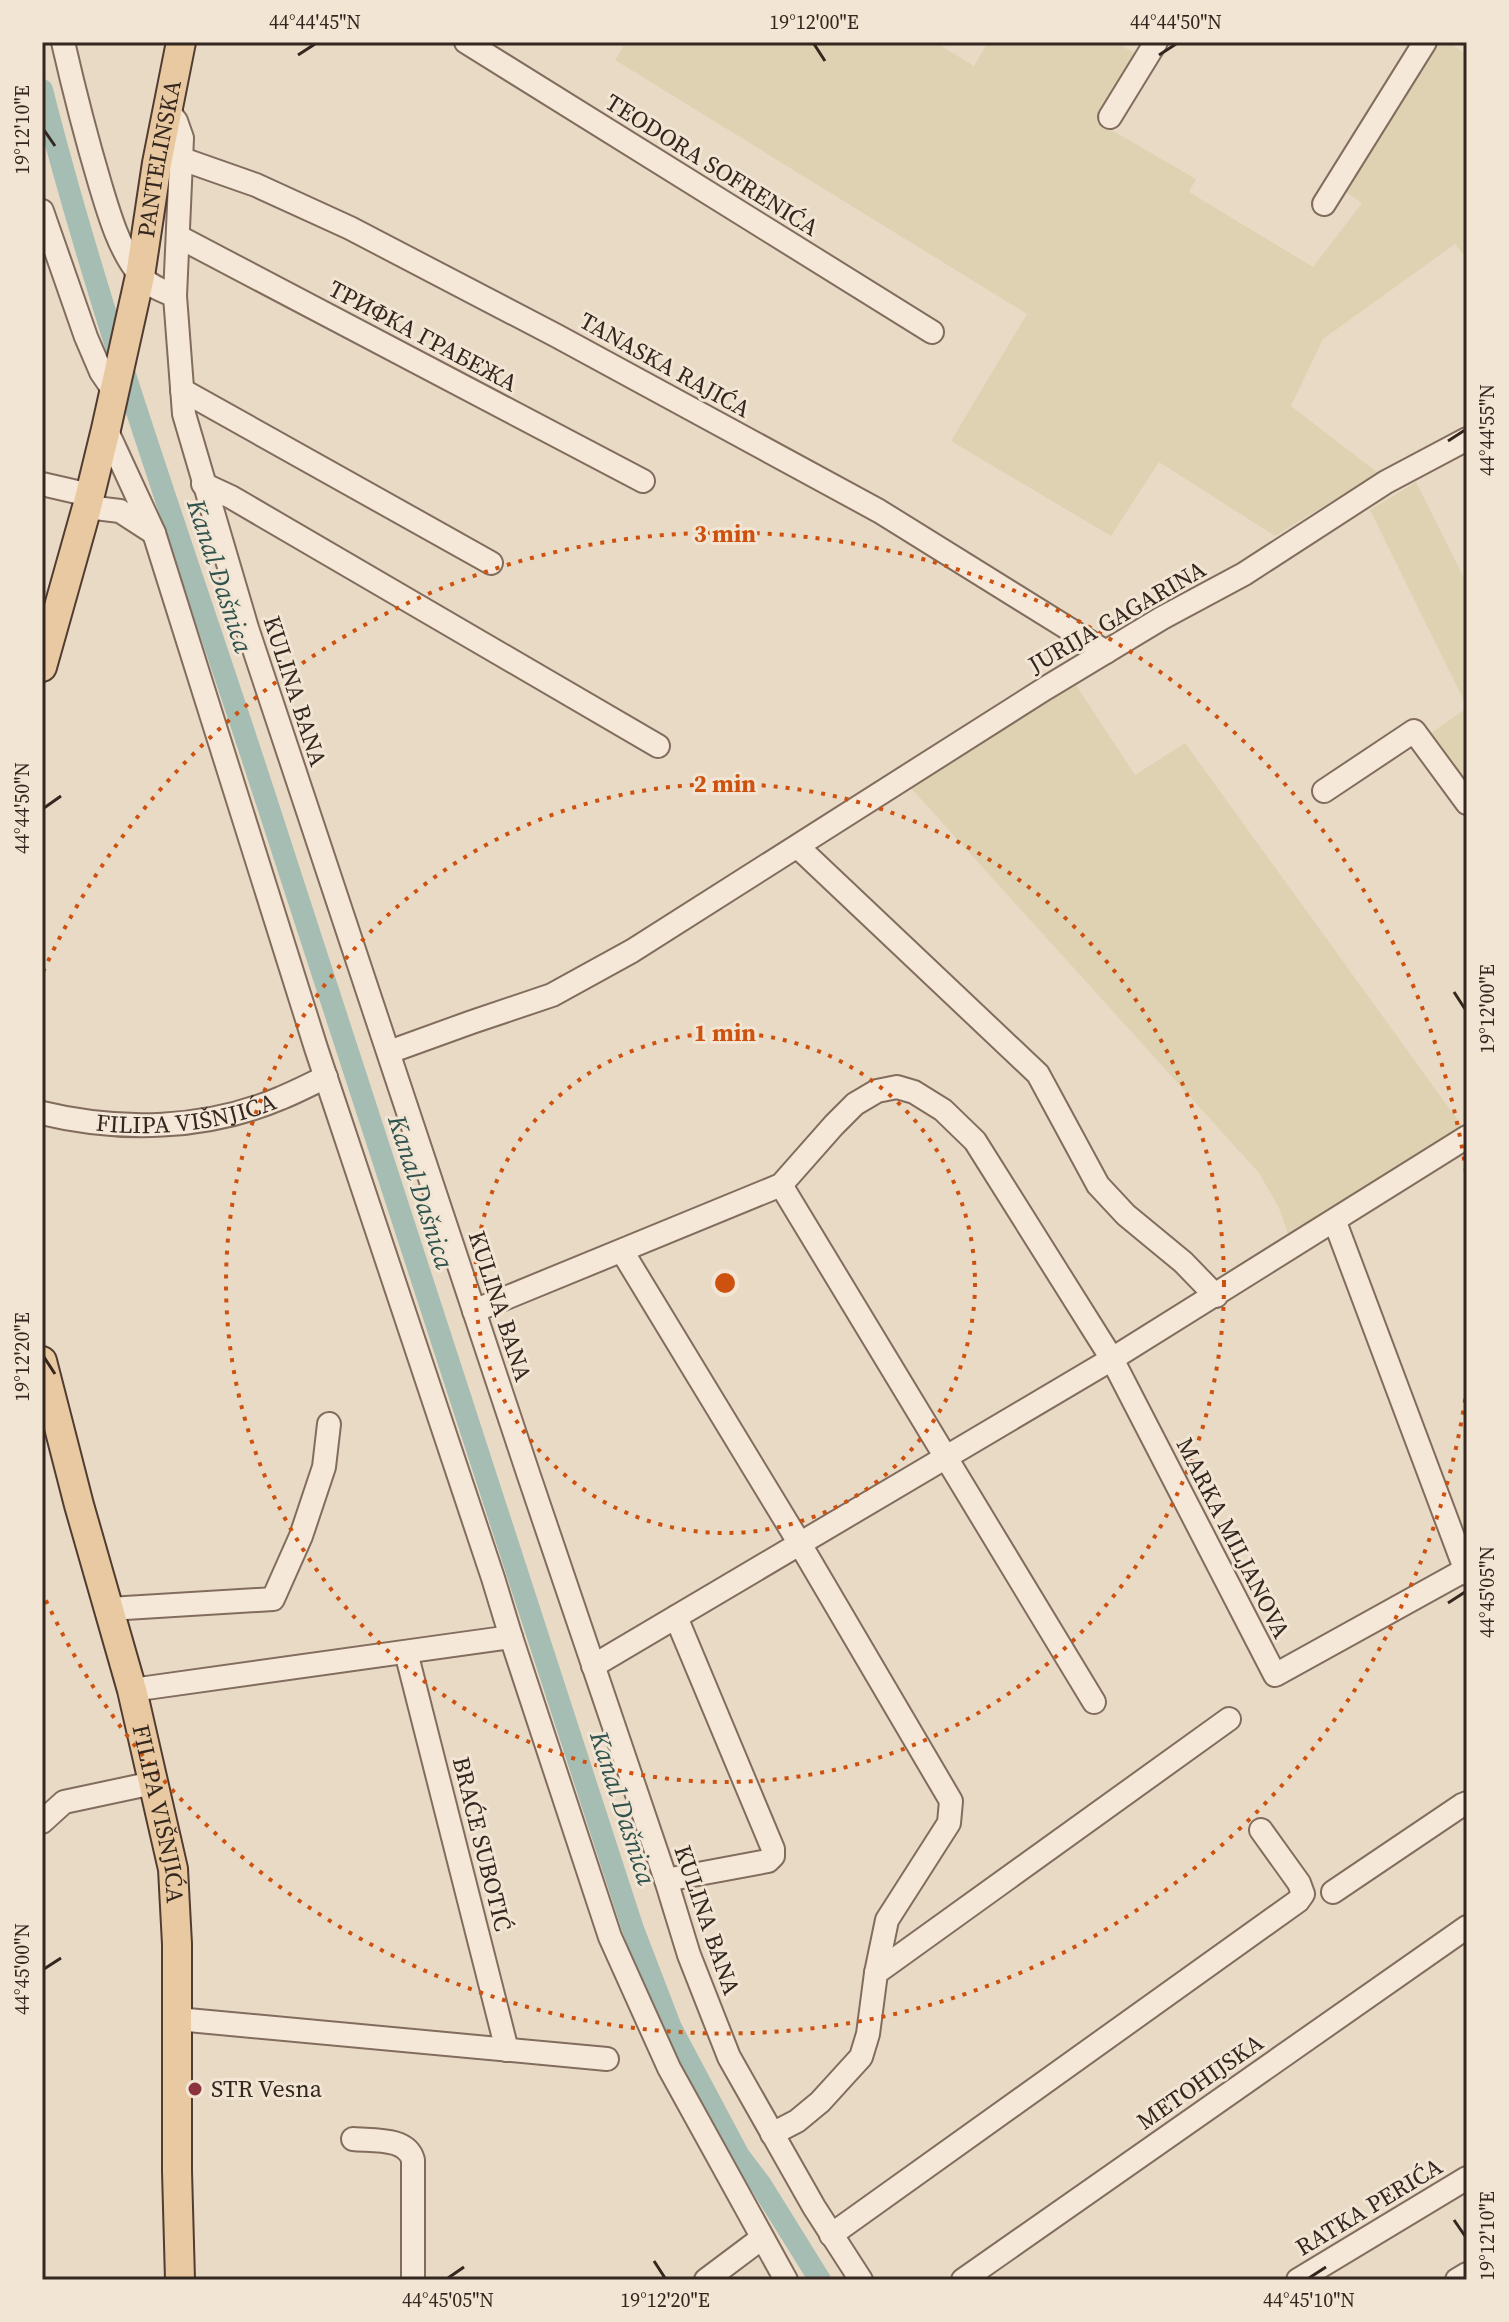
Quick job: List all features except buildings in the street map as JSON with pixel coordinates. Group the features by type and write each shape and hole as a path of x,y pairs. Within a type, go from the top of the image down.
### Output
{"main road":[{"name":"PANTELINSKA","path":"106,429 140,276 181,42"},
{"path":"42,667 106,429"},
{"name":"FILIPA VIŠNJIĆA","path":"42,1361 132,1690 173,1869 177,1944 180,2280"}],"street":[{"path":"63,42 82,125 108,212 123,247 140,276 175,296"},
{"name":"TEODORA SOFRENIĆA","path":"466,42 932,332"},
{"path":"1110,117 1156,42"},
{"path":"1324,204 1425,42"},
{"name":"KULINA BANA","path":"167,109 176,121 182,138 175,296 184,414 247,628 689,1955 729,2057 831,2235 861,2280"},
{"name":"TANASKA RAJIĆA","path":"182,159 256,185 350,228 557,336 879,511 1106,652"},
{"path":"42,211 86,337 101,372 114,391"},
{"name":"ТРИФКА ГРАБЕЖА","path":"179,237 643,481"},
{"path":"182,390 491,563"},
{"path":"106,429 154,533 326,1077 610,1937 669,2068 786,2280"},
{"name":"JURIJA GAGARINA","path":"389,1052 552,995 632,951 1106,652 1244,574 1386,482 1467,439"},
{"path":"42,484 120,511 154,533"},
{"path":"203,484 231,497 658,746"},
{"path":"1324,791 1414,731 1467,803"},
{"path":"798,847 1038,1074 1098,1185 1126,1215 1183,1262 1216,1296"},
{"name":"FILIPA VIŠNJIĆA","path":"42,1113 126,1126 178,1124 229,1115 278,1099 326,1077"},
{"name":"MARKA MILJANOVA","path":"474,1311 781,1185 855,1104 877,1091 897,1087 914,1092 943,1110 975,1141 1112,1359 1275,1675 1466,1572 1335,1222"},
{"path":"593,1666 1112,1359 1467,1137"},
{"path":"781,1185 1094,1702"},
{"path":"622,1251 951,1801 949,1823 887,1920 868,2034 861,2057 820,2102 797,2121 772,2134"},
{"path":"109,1609 273,1599 301,1536 324,1467 329,1424"},
{"path":"666,1880 768,1861 773,1856 773,1849 676,1617"},
{"path":"132,1690 511,1637"},
{"name":"BRAĆE SUBOTIĆ","path":"406,1652 507,2050"},
{"path":"876,1973 1229,1719"},
{"path":"42,1822 64,1802 153,1783"},
{"path":"1333,1892 1467,1803"},
{"path":"831,2235 1298,1901 1303,1894 1299,1883 1261,1830"},
{"name":"METOHIJSKA","path":"963,2280 1467,1927"},
{"path":"177,2019 607,2059"},
{"path":"353,2139 401,2144 411,2151 413,2280"},
{"name":"RATKA PERIĆA","path":"1298,2280 1467,2178"},
{"path":"706,2280 762,2238"},
{"path":"1457,2280 1467,2274"}],"shaded area":[{"path":"626,42 935,42 974,66 988,42 1115,42 1136,54 1096,121 1196,179 1189,192 1313,267 1362,203 1343,190 1435,42 1448,42 1467,55 1467,259 1455,244 1323,339 1291,406 1378,473 1275,536 1159,462 1111,536 951,441 1027,314 615,60"},
{"path":"1416,482 1467,584 1467,707 1370,510"},
{"path":"1076,685 1135,775 1185,743 1462,1126 1289,1236 1279,1208 1259,1173 910,787"},
{"path":"1467,708 1467,789 1428,735"}],"waterway":[{"name":"Kanal Dašnica","path":"42,90 90,263 144,434 633,1929 671,2028 739,2156 761,2185 820,2280"}],"place":[{"name":"STR Vesna","path":"195,2089"}]}
